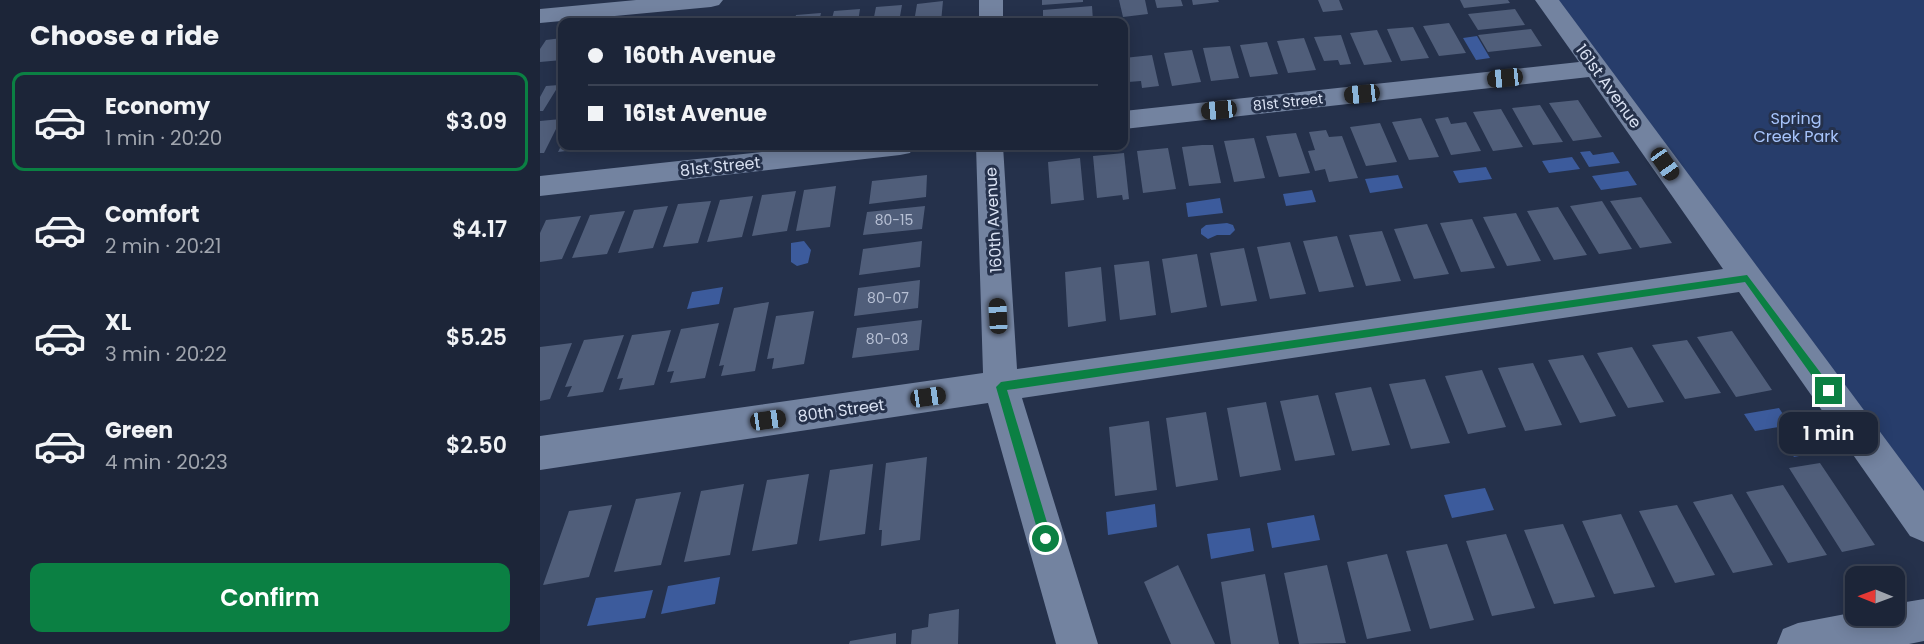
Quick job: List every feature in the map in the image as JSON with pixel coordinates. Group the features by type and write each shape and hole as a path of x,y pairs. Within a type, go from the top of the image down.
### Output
{"street":[{"path":"540,16 711,0"},
{"path":"991,0 991,18"},
{"name":"161st Avenue","path":"1547,0 1924,523"},
{"name":"81st Street","path":"1128,120 1596,68"},
{"name":"81st Street","path":"540,186 864,150"},
{"name":"160th Avenue","path":"989,150 1001,387 1077,644"},
{"name":"80th Street","path":"540,453 1747,278"},
{"path":"1798,644 1924,620"}],"green space":[{"name":"Spring Creek Park","path":"1547,0 1924,0 1924,523"}],"shaded area":[{"path":"1477,36 1490,58 1476,60 1463,38"},
{"path":"1590,151 1593,155 1613,152 1620,163 1589,167 1580,152"},
{"path":"1572,157 1580,169 1549,173 1542,161"},
{"path":"1486,167 1492,179 1459,183 1453,171"},
{"path":"1628,171 1637,185 1601,190 1592,176"},
{"path":"1398,175 1403,188 1370,193 1365,179"},
{"path":"1312,190 1316,202 1286,206 1283,194"},
{"path":"1220,198 1223,213 1188,217 1186,203"},
{"path":"1227,223 1233,225 1235,230 1230,235 1217,235 1208,239 1201,234 1201,229 1206,225"},
{"path":"804,241 811,250 808,263 797,266 791,262 791,243"},
{"path":"723,287 719,304 687,309 692,292"},
{"path":"1779,408 1790,425 1755,431 1744,414"},
{"path":"1816,432 1829,450 1794,457 1781,439"},
{"path":"1485,488 1494,510 1452,518 1444,495"},
{"path":"1155,504 1157,527 1108,535 1106,512"},
{"path":"1314,515 1320,540 1272,548 1267,523"},
{"path":"1250,528 1254,551 1211,559 1207,534"},
{"path":"720,577 715,604 661,614 668,586"},
{"path":"653,590 645,618 587,626 596,598"}],"building":[{"path":"1042,0 1083,0 1083,2 1042,5"},
{"path":"1119,0 1145,0 1148,14 1123,17"},
{"path":"1155,0 1181,0 1183,6 1157,8"},
{"path":"1192,0 1218,0 1219,2 1193,5"},
{"path":"1318,0 1339,0 1343,10 1323,12"},
{"path":"1460,0 1508,0 1510,3 1464,8"},
{"path":"943,1 941,18 915,18 917,4"},
{"path":"902,5 900,18 874,18 876,7"},
{"path":"1092,6 1093,18 1043,18 1043,10"},
{"path":"860,9 859,18 832,18 834,11"},
{"path":"1515,9 1525,25 1478,30 1468,14"},
{"path":"821,13 820,18 795,18 796,15"},
{"path":"1449,23 1466,53 1439,56 1423,26"},
{"path":"1413,27 1429,58 1401,61 1387,29"},
{"path":"1531,29 1542,46 1488,52 1478,35"},
{"path":"1377,30 1392,62 1364,65 1350,33"},
{"path":"1341,35 1351,64 1340,65 1338,60 1324,61 1314,37"},
{"path":"558,38 558,60 540,62 540,49 546,40"},
{"path":"1304,38 1316,70 1288,73 1277,41"},
{"path":"1267,42 1278,74 1250,77 1240,45"},
{"path":"1230,46 1239,78 1211,81 1203,48"},
{"path":"1192,50 1201,82 1172,86 1164,53"},
{"path":"1152,55 1159,86 1142,88 1141,81 1128,82 1128,58"},
{"path":"558,85 543,111 540,111 540,97 546,86"},
{"path":"1578,100 1602,137 1573,141 1549,103"},
{"path":"1540,105 1563,142 1533,145 1512,108"},
{"path":"1501,109 1523,147 1493,151 1473,112"},
{"path":"1448,117 1451,124 1466,122 1481,151 1451,155 1435,119"},
{"path":"1421,118 1439,157 1409,160 1392,122"},
{"path":"558,119 558,125 544,153 540,153 540,121"},
{"path":"1380,123 1397,162 1366,166 1350,127"},
{"path":"1326,130 1329,137 1342,136 1358,178 1329,182 1325,169 1315,171 1308,151 1315,150 1309,132"},
{"path":"1296,133 1310,173 1279,177 1266,136"},
{"path":"1254,138 1265,178 1234,182 1224,141"},
{"path":"1213,145 1221,183 1189,186 1182,147"},
{"path":"1168,148 1176,189 1143,193 1137,151"},
{"path":"1124,153 1129,199 1123,200 1122,195 1097,198 1093,156"},
{"path":"1080,158 1084,200 1051,204 1048,162"},
{"path":"927,175 926,197 869,204 872,181"},
{"path":"836,186 830,227 796,231 804,190"},
{"path":"796,191 787,231 752,236 762,195"},
{"path":"753,196 742,237 707,242 720,200"},
{"path":"1641,197 1672,243 1640,248 1610,201"},
{"path":"711,201 698,243 663,247 678,204"},
{"path":"1602,201 1632,249 1599,254 1570,206"},
{"path":"668,206 653,248 618,253 634,210"},
{"path":"925,206 922,229 863,235 867,212"},
{"path":"1558,207 1587,255 1554,260 1527,211"},
{"path":"625,211 607,254 572,258 590,215"},
{"path":"1516,213 1541,261 1507,266 1483,217"},
{"path":"581,216 562,259 540,262 540,233 546,220"},
{"path":"1472,219 1495,268 1461,272 1440,223"},
{"path":"1427,224 1449,274 1414,279 1394,229"},
{"path":"1382,231 1401,281 1366,286 1349,235"},
{"path":"1337,236 1354,287 1319,292 1303,241"},
{"path":"922,241 920,267 859,275 863,249"},
{"path":"1290,242 1306,294 1270,299 1257,247"},
{"path":"1244,248 1257,301 1221,306 1210,253"},
{"path":"1197,254 1207,307 1171,313 1162,259"},
{"path":"1149,261 1156,315 1120,320 1114,265"},
{"path":"1101,267 1106,321 1068,327 1065,272"},
{"path":"920,280 918,308 854,316 858,288"},
{"path":"769,302 755,371 721,376 724,365 719,366 734,308"},
{"path":"814,311 804,364 772,369 774,358 767,359 776,316"},
{"path":"922,320 919,350 852,358 857,328"},
{"path":"719,323 705,378 670,383 674,371 667,372 681,329"},
{"path":"671,330 654,385 619,390 623,378 617,379 632,335"},
{"path":"1732,331 1772,390 1736,397 1697,337"},
{"path":"624,335 603,392 567,397 572,386 565,387 584,340"},
{"path":"1687,340 1721,393 1685,399 1652,345"},
{"path":"572,343 550,399 540,401 540,347"},
{"path":"1632,347 1664,402 1628,408 1597,353"},
{"path":"1583,355 1616,416 1580,423 1548,360"},
{"path":"1533,363 1562,425 1525,431 1498,368"},
{"path":"1482,370 1506,427 1468,434 1445,376"},
{"path":"1425,379 1450,443 1411,449 1389,384"},
{"path":"1371,387 1390,445 1352,451 1335,393"},
{"path":"1318,395 1335,455 1295,461 1280,401"},
{"path":"1266,402 1281,470 1240,477 1227,408"},
{"path":"1206,412 1218,480 1176,487 1166,418"},
{"path":"1149,421 1157,490 1115,496 1109,427"},
{"path":"927,457 920,540 881,546 882,530 879,530 886,463"},
{"path":"1820,463 1875,545 1842,552 1789,468"},
{"path":"873,464 865,534 819,541 830,470"},
{"path":"809,474 797,544 752,551 767,480"},
{"path":"744,484 730,555 684,562 701,491"},
{"path":"1783,485 1827,555 1788,563 1746,492"},
{"path":"681,492 661,565 614,572 636,499"},
{"path":"1732,494 1773,565 1733,573 1693,502"},
{"path":"612,505 589,577 543,585 569,511"},
{"path":"1677,505 1715,575 1675,583 1639,511"},
{"path":"1621,514 1655,587 1614,594 1582,521"},
{"path":"1563,524 1595,597 1554,604 1524,530"},
{"path":"1506,534 1535,608 1492,616 1466,541"},
{"path":"1447,544 1474,620 1430,629 1406,551"},
{"path":"1387,554 1411,631 1367,639 1347,562"},
{"path":"1178,565 1215,644 1171,644 1144,582"},
{"path":"1327,565 1346,643 1299,644 1284,573"},
{"path":"1265,574 1279,644 1231,644 1221,582"},
{"path":"959,609 958,644 911,644 912,630 928,627 929,614"},
{"path":"896,633 896,644 849,644 850,641"}],"route":[{"path":"1046,539 1001,387 1747,278 1829,391"}]}
